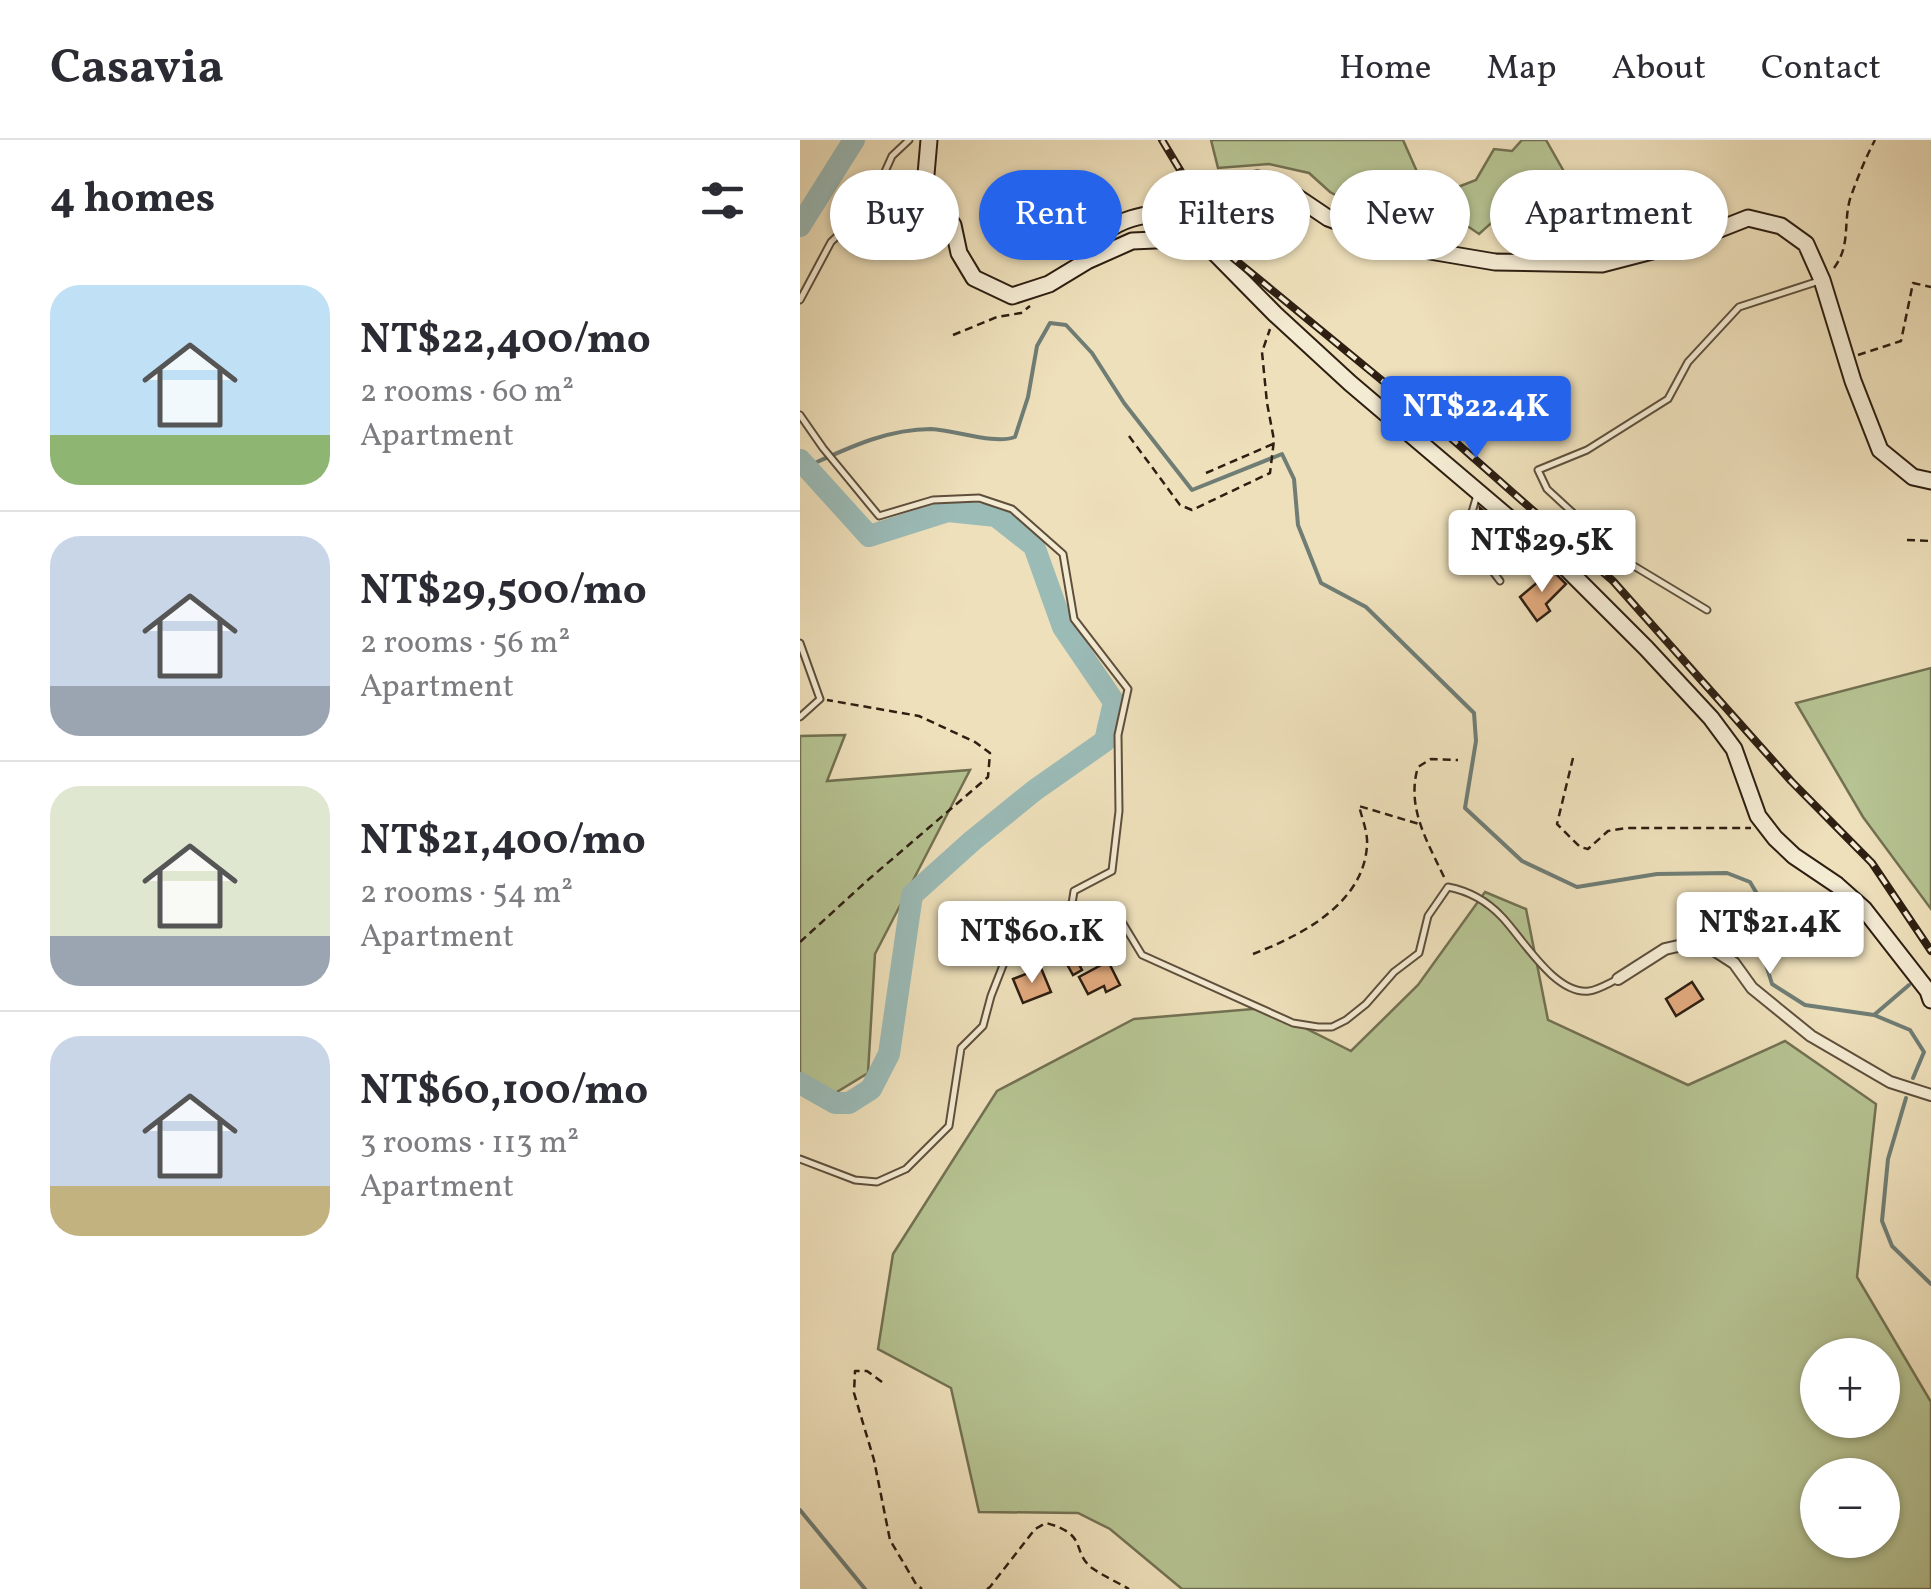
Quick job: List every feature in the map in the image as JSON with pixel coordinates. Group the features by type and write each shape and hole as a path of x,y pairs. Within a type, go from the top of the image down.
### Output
{"street":[{"path":"929,140 925,186 953,224 960,253 974,278 1012,296 1049,284 1087,260"},
{"path":"1122,224 1138,216 1163,214 1199,202 1226,184 1258,178 1288,191 1328,218 1406,247 1495,262 1602,264 1687,242 1748,218 1781,226 1806,244 1822,280 1880,450 1913,477 1931,481"},
{"path":"1122,245 1178,238 1214,252 1350,384 1556,558 1711,718 1734,750 1758,816 1794,856 1864,909 1931,1000"},
{"path":"1618,978 1665,949 1700,941 1734,963 1752,988 1811,1036 1890,1082 1931,1094"}],"lane":[{"path":"800,300 831,242 870,205 892,156 908,140"},
{"path":"1707,610 1624,560 1547,489 1538,470 1587,450 1668,399 1688,362 1739,308 1822,280"},
{"path":"800,415 822,448 879,516 933,500 979,498 1012,509 1064,554 1074,619 1128,689 1118,735 1119,811 1112,871 1074,891 1071,910"},
{"path":"1478,492 1468,540 1500,581"},
{"path":"800,643 820,699 800,718"},
{"path":"800,1159 855,1180 877,1182 906,1169 949,1126 961,1048 983,1026 990,996 1009,950 1042,924 1071,910 1116,912 1142,955 1293,1023 1318,1027 1346,1020 1419,953 1428,916 1448,887 1467,890 1492,908 1546,969 1574,990 1591,991 1618,978"}],"path":[{"path":"1822,280 1836,266 1845,248 1848,202 1875,140"},
{"path":"1847,359 1900,341 1913,283 1931,287"},
{"path":"1130,436 1180,505 1192,510 1270,474 1273,444 1262,352 1275,314"},
{"path":"1206,473 1273,444"},
{"path":"1907,540 1931,541"},
{"path":"800,942 988,777 990,752 919,716 820,699"},
{"path":"1573,758 1557,824 1580,847 1588,849 1608,831 1627,828 1768,828"},
{"path":"1448,887 1419,824 1414,781 1418,767 1431,760 1458,760"},
{"path":"1254,954 1302,933 1348,894 1362,868 1368,844 1359,806 1419,824"},
{"path":"882,1382 867,1371 856,1372 854,1393 874,1460 890,1540 922,1589"},
{"path":"987,1589 1036,1529 1046,1524 1061,1527 1076,1539 1088,1566 1129,1589"}],"green space":[{"path":"1211,140 1403,140 1416,170 1330,170 1330,192 1310,170 1269,164 1218,168"},
{"path":"1522,140 1546,140 1563,170 1490,170 1490,225 1479,234 1470,228 1470,182 1476,180 1494,149 1512,151"},
{"path":"1931,668 1931,909 1863,817 1796,703"},
{"path":"845,735 827,781 970,770 875,954 868,1073 827,1098 800,1080 800,736"},
{"path":"1485,892 1526,909 1548,1020 1688,1085 1785,1041 1876,1104 1857,1277 1893,1338 1800,1338 1800,1438 1900,1438 1900,1350 1931,1402 1931,1589 1182,1589 1110,1529 1078,1513 979,1512 951,1388 878,1349 893,1254 997,1091 1134,1019 1265,1008 1351,1051 1418,985"}],"building":[{"path":"1480,508 1522,544 1507,559 1484,534"},
{"path":"1552,570 1566,584 1546,604 1550,611 1537,621 1520,597"},
{"path":"1081,918 1114,920 1114,941 1103,941 1115,962 1110,965 1120,985 1106,992 1104,986 1088,994 1079,977 1103,964 1089,939 1082,944"},
{"path":"1061,926 1077,947 1072,951 1082,970 1073,975 1063,957 1059,961 1043,939"},
{"path":"1041,968 1051,992 1023,1003 1013,979"},
{"path":"1692,982 1703,999 1676,1016 1666,999"}],"waterway":[{"path":"800,226 854,140"},
{"path":"806,467 898,432 931,429 997,439 1015,437 1028,397 1037,346 1050,323 1066,325 1092,353 1124,403 1192,490 1282,454 1294,479 1298,525 1321,583 1366,607 1474,713 1476,741 1465,808 1522,861 1577,887 1657,874 1727,873 1750,882 1766,909 1764,958 1772,984 1805,1005 1874,1015 1910,1030 1924,1052 1913,1078"},
{"path":"800,460 869,536 948,511 996,516 1034,546 1063,627 1114,702 1105,741 1035,790 912,895 889,1054 871,1089 849,1103 835,1103 800,1083"},
{"path":"1874,1015 1909,985"},
{"path":"1906,1098 1888,1159 1882,1221 1892,1246 1931,1284"},
{"path":"800,1510 865,1589"}],"railway":[{"path":"1162,140 1233,258 1435,424 1613,581 1791,781 1872,863 1931,951"}]}
